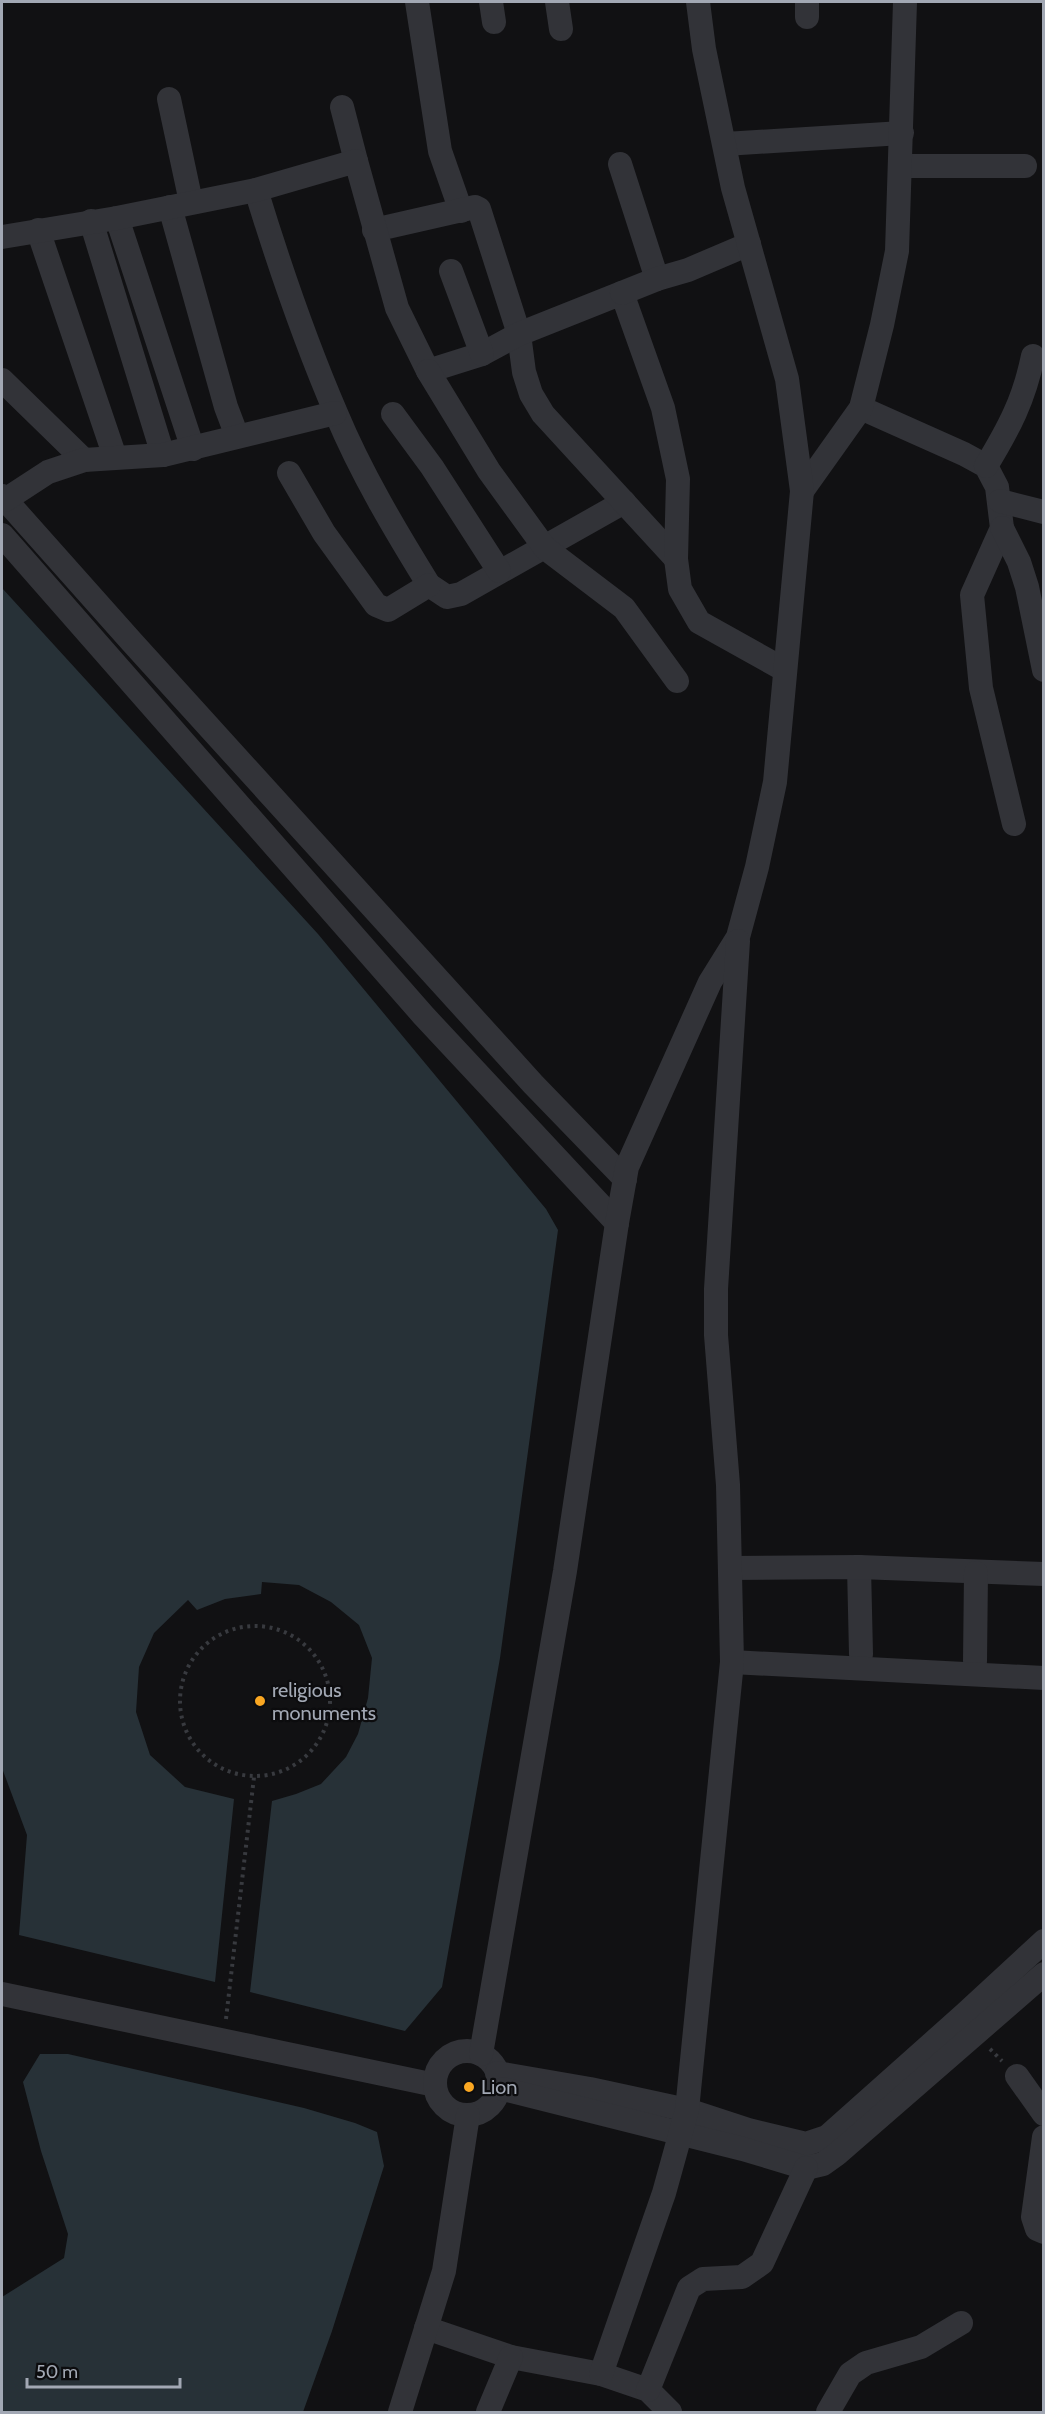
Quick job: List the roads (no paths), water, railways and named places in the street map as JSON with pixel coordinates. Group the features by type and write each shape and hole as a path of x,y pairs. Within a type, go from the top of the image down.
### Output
{"street":[{"path":"417,2 440,151 461,211"},
{"path":"557,2 561,29"},
{"path":"601,2374 663,2193 684,2121 732,1662 728,1485 716,1335 716,1289 738,938 775,782 802,492 788,380 733,188 704,49 698,2"},
{"path":"802,492 861,408 882,325 897,251 905,2"},
{"path":"169,99 181,205 226,407 237,436"},
{"path":"342,107 397,308 428,371 489,471 545,548 624,608 677,681"},
{"path":"725,144 902,133"},
{"path":"2,237 117,218 256,190 356,161"},
{"path":"620,164 657,279"},
{"path":"901,166 1026,166"},
{"path":"256,190 280,267 335,413 357,459 429,585 447,597 461,594 624,502"},
{"path":"374,230 475,207 482,213 519,334 524,372 531,394 543,414 676,559"},
{"path":"117,218 193,448"},
{"path":"91,221 163,455"},
{"path":"38,230 115,457"},
{"path":"428,371 482,354 519,334 657,279 688,270 749,244"},
{"path":"451,271 482,354"},
{"path":"622,293 663,408 678,479 676,559 680,589 699,622 785,670"},
{"path":"986,466 1013,421 1028,383 1033,356"},
{"path":"2,380 84,460"},
{"path":"861,408 986,466 998,487 1002,528 1019,562 1039,625 1044,670"},
{"path":"335,413 163,455 84,460 48,472 3,498 533,1084 625,1179"},
{"path":"393,414 432,467 499,571"},
{"path":"289,473 324,533 376,605 388,610 429,585"},
{"path":"1000,501 1044,512"},
{"path":"1002,528 972,595 981,688 1014,824"},
{"path":"2,535 423,1015 617,1223"},
{"path":"144,698 167,680"},
{"path":"482,2054 565,1571 627,1167 710,982 738,938"},
{"path":"730,1568 860,1567 1044,1574"},
{"path":"860,1567 861,1654"},
{"path":"975,1661 976,1573"},
{"path":"732,1662 1044,1678"},
{"path":"684,2121 748,2130 806,2144 827,2137 1044,1941"},
{"path":"498,2080 590,2089 684,2121 806,2168 823,2164 837,2154 1044,1974"},
{"path":"2,1994 435,2085"},
{"path":"463,2051 482,2054 494,2065 498,2080 492,2103 482,2112 468,2115 457,2113 446,2107 438,2097 435,2085 437,2072 442,2062 452,2055 463,2051"},
{"path":"1017,2076 1044,2114"},
{"path":"400,2412 444,2271 468,2115"},
{"path":"1044,2137 1033,2217 1037,2229 1044,2232"},
{"path":"648,2390 689,2288 703,2279 742,2277 762,2263 806,2168"},
{"path":"828,2412 850,2374 866,2362 921,2347 961,2323"},
{"path":"426,2328 511,2357 601,2374 648,2390 670,2412"},
{"path":"488,2412 511,2357"}],"place":[{"name":"religious monuments","path":"260,1701"},
{"name":"Lion","path":"469,2087"}]}
